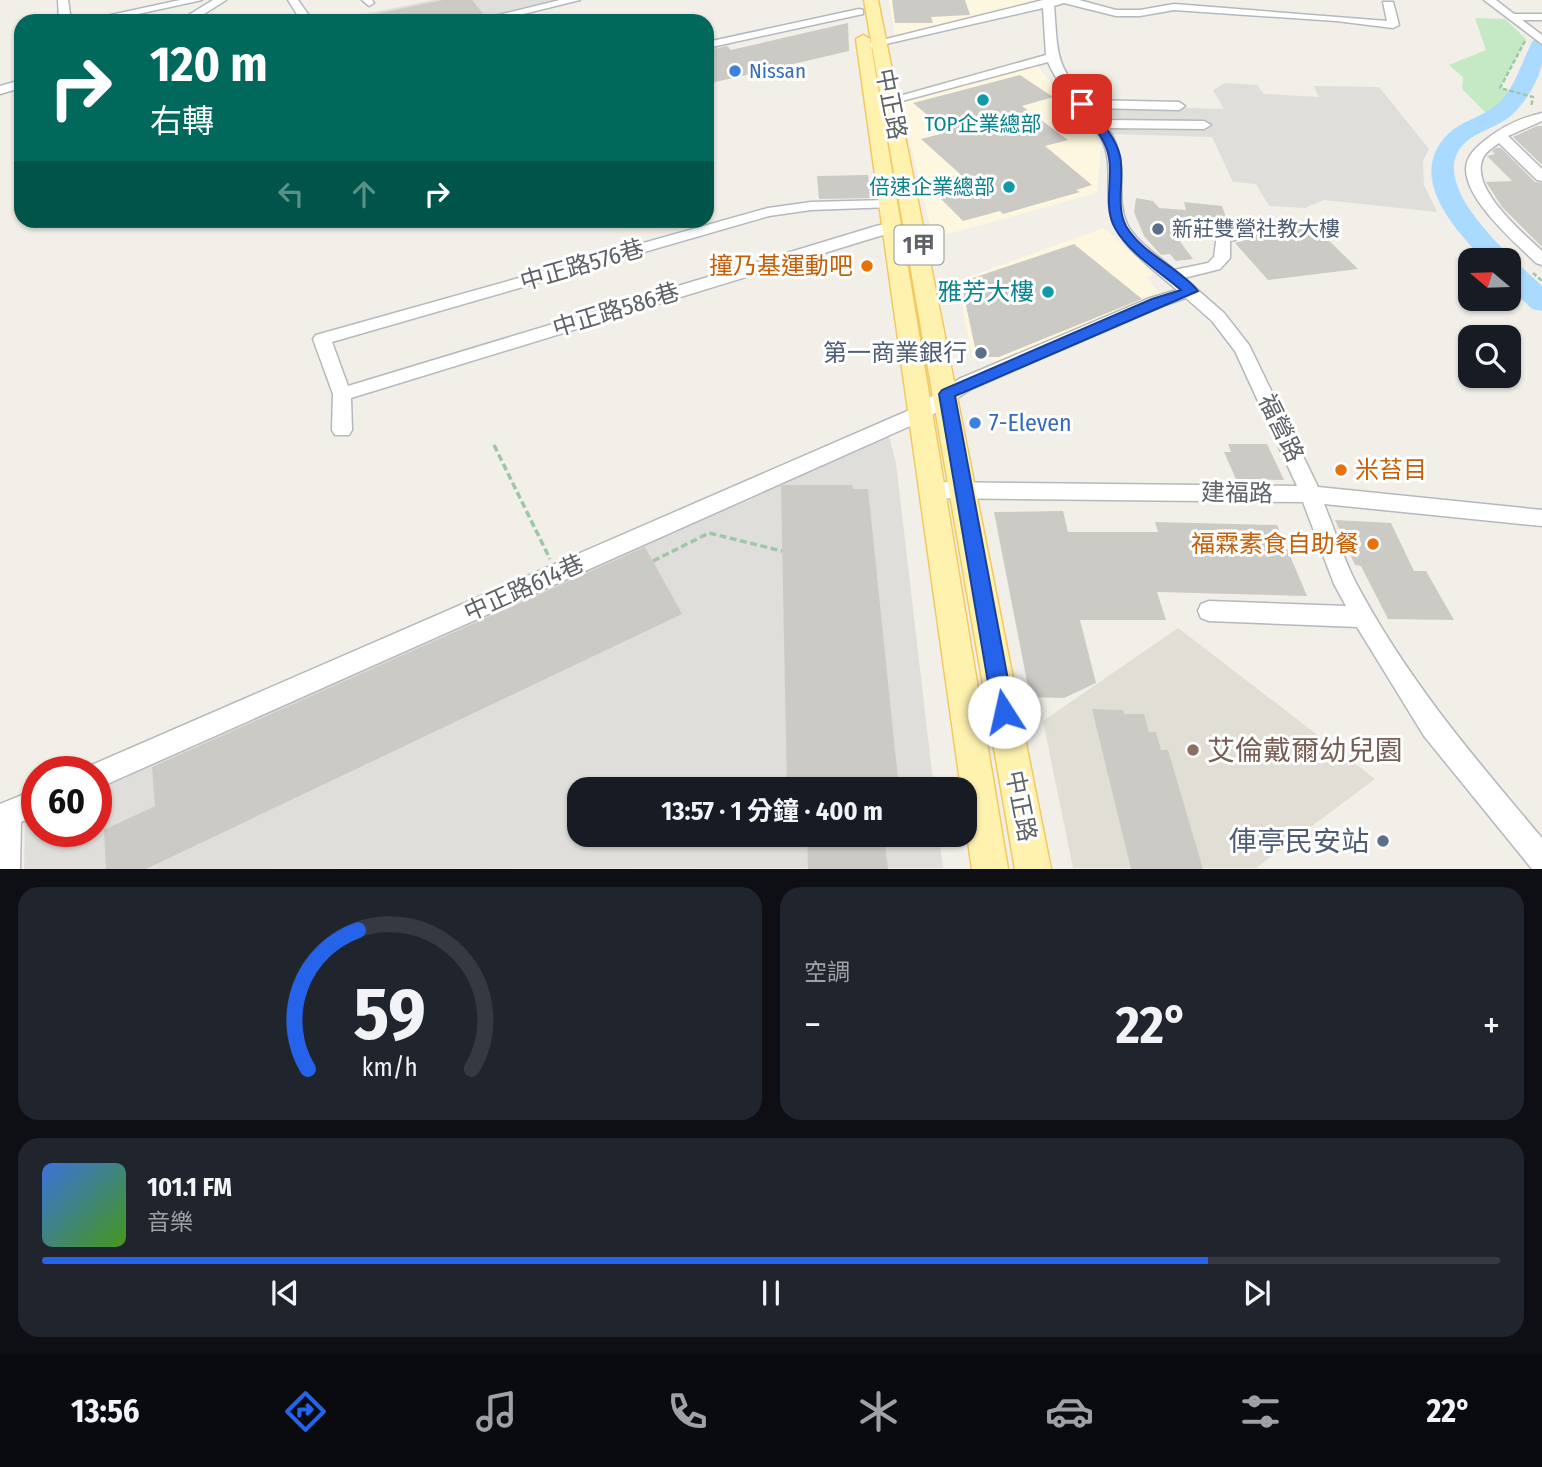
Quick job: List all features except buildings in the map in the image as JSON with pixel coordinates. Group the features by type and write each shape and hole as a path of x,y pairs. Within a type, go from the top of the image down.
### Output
{"main road":[{"name":"中正路","path":"862,4 872,45 891,100 1033,869"},
{"name":"中正路","path":"872,45 887,204 990,869"}],"street":[{"path":"125,14 197,0"},
{"path":"196,14 221,0"},
{"path":"512,14 575,0"},
{"path":"872,45 1048,1 1066,0 1116,13 1140,13 1174,7 1393,25 1388,2"},
{"path":"1489,0 1516,18 1542,41"},
{"name":"福營路","path":"1048,1 1052,57 1060,79 1110,142 1115,159 1116,206 1120,226 1142,250 1218,317 1243,349 1310,494 1345,584 1383,652 1433,727 1542,859"},
{"path":"714,43 862,4"},
{"path":"1516,18 1542,17"},
{"path":"891,100 1052,57"},
{"path":"1082,104 1179,106"},
{"path":"1542,117 1523,121 1500,136 1476,155 1474,168 1483,199 1542,260"},
{"path":"1098,124 1204,125"},
{"path":"1500,136 1542,177"},
{"name":"中正路576巷","path":"714,227 768,212 811,206 887,204"},
{"name":"中正路576巷","path":"342,394 322,339 712,228"},
{"name":"中正路586巷","path":"342,394 891,228"},
{"path":"1172,275 1214,266 1222,258 1222,238 1263,229"},
{"name":"中正路614巷","path":"112,769 919,414 947,394 1156,302 1191,291"},
{"path":"342,394 342,430"},
{"name":"建福路","path":"930,490 1310,494 1542,518"},
{"path":"1209,611 1364,617"},
{"path":"6,869 4,817 21,809"}],"path":[{"path":"1526,39 1500,88 1533,97"},
{"path":"494,445 557,573"},
{"path":"653,561 709,533 782,551"}],"shaded area":[{"path":"433,0 560,0 497,14 365,14"},
{"path":"889,0 1041,0 1042,2 895,35"},
{"path":"1035,63 1101,145 1097,193 933,238 900,100"},
{"path":"1225,83 1257,85 1264,94 1319,97 1314,86 1379,87 1429,149 1423,161 1424,185 1437,212 1324,200 1305,208 1269,206 1256,184 1233,182 1212,137 1113,134 1091,105 1224,109 1213,90"},
{"name":"雅芳大樓","path":"1104,228 1155,274 1146,278 1161,294 1004,360 973,359 957,281"},
{"path":"889,436 896,463 933,777 567,777 567,847 940,847 943,868 24,869 24,847 112,847 112,772"},
{"name":"艾倫戴爾幼兒園","path":"1178,628 1375,779 1256,868 1073,868 1043,721"}],"green space":[{"path":"1475,18 1505,19 1526,39 1500,88 1513,92 1508,102 1490,117 1462,89 1463,77 1449,65 1486,50"}],"waterway":[{"path":"1489,248 1464,221 1445,188 1442,171 1445,154 1456,139 1497,116 1509,106 1542,42"},
{"path":"1521,282 1542,302"}],"place":[{"name":"Nissan","path":"735,71"},
{"name":"TOP企業總部","path":"983,100"},
{"name":"倍速企業總部","path":"1009,187"},
{"name":"新莊雙營社教大樓","path":"1158,229"},
{"name":"撞乃基運動吧","path":"867,266"},
{"name":"雅芳大樓","path":"1048,292"},
{"name":"第一商業銀行","path":"981,353"},
{"name":"7-Eleven","path":"975,423"},
{"name":"米苔目","path":"1341,470"},
{"name":"福霖素食自助餐","path":"1373,544"},
{"name":"艾倫戴爾幼兒園","path":"1193,750"},
{"name":"俥亭民安站","path":"1383,841"}],"route":[{"path":"1004,712 947,394 1156,302 1191,291 1142,250 1120,226 1116,206 1115,159 1110,142 1082,104"}]}
